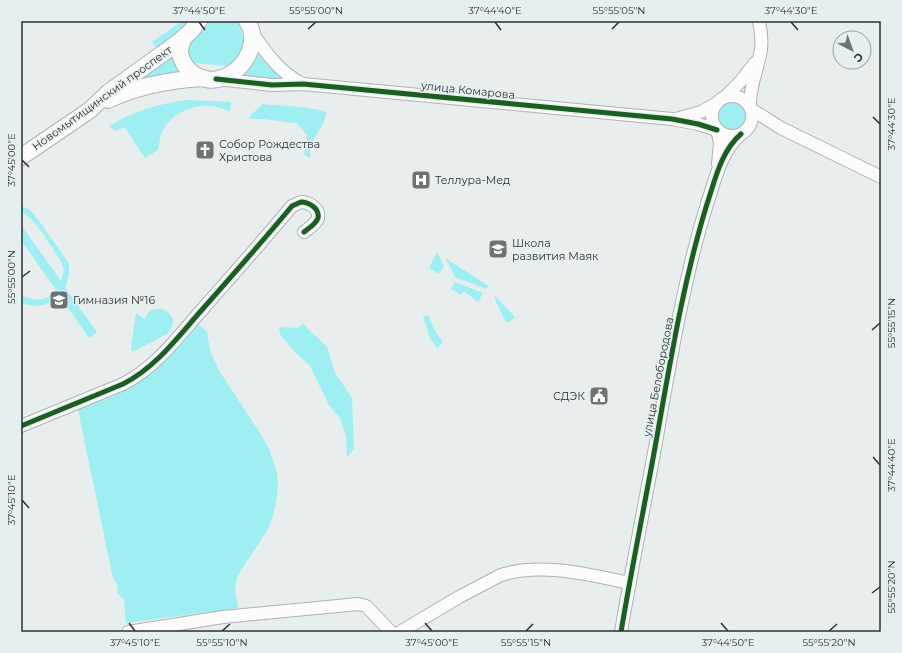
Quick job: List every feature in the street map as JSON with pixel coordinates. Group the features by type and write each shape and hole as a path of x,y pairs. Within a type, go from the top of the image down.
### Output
{"main road":[{"name":"Новомытищинский проспект","path":"21,157 92,108 109,92 183,39 199,21"},
{"path":"92,108 116,96 140,88 179,80 223,77 235,71 244,62 250,51 250,26"},
{"name":"Новомытищинский проспект","path":"183,39 180,50 181,57 189,70 210,79"}],"street":[{"path":"744,132 752,120 752,83 762,41 758,21"},
{"path":"250,26 264,50 278,66 303,84"},
{"path":"759,58 740,82 721,100 712,112 713,124 717,130 731,137 756,125 764,124 781,128"},
{"name":"улица Комарова","path":"210,79 272,85 303,84 672,120 698,124 717,130"},
{"path":"721,100 734,96 739,97 751,108 781,128 881,177"},
{"name":"улица Комарова","path":"672,120 694,114 721,100"},
{"name":"улица Белобородова","path":"622,632 686,289 697,236 716,175 719,160 720,142 717,130"},
{"name":"улица Белобородова","path":"716,175 728,149 744,132"},
{"path":"21,426 123,384 144,372 170,347 292,206 301,202 310,204 318,214 315,222 304,232"},
{"path":"400,632 459,597 501,575 508,573 529,570 547,570 581,574 630,583"},
{"path":"128,632 223,617 358,604 366,606 391,632"}],"shaded area":[{"path":"182,21 190,21 158,50 152,42"},
{"path":"210,21 237,21 243,35 243,45 240,55 227,66 194,63 189,61 187,48"},
{"path":"176,50 187,73 138,83 140,76"},
{"path":"255,50 267,65 283,80 237,76"},
{"path":"189,100 231,102 230,112 221,108 201,106 182,112 166,125 161,134 158,150 145,158 125,128 113,130 109,126 148,108"},
{"path":"733,102 744,106 748,117 744,128 733,132 722,128 718,117 722,106"},
{"path":"263,104 304,107 326,112 323,124 310,148 311,158 304,155 307,135 297,123 249,119 249,117"},
{"path":"21,206 29,209 34,214 69,264 69,275 65,288 97,332 89,338 60,296 51,302 36,306 31,306 21,302 21,294 26,297 39,300 48,297 56,290 21,240 21,225 61,281 64,269 49,242 33,221 21,212"},
{"path":"437,252 444,266 439,274 429,268"},
{"path":"445,258 489,286 486,289 455,277"},
{"path":"455,282 483,293 478,302 464,291 461,295 451,289"},
{"path":"495,296 515,317 508,323 505,321 495,300"},
{"path":"156,309 164,310 170,314 173,319 172,327 167,334 132,352 131,348 136,313 145,319 149,312"},
{"path":"428,315 435,331 443,342 437,348 430,338 423,317"},
{"path":"196,322 207,332 210,351 220,372 269,449 277,473 278,486 273,516 267,531 237,578 235,590 238,608 126,623 124,599 118,594 117,584 113,578 78,410 119,393 149,375"},
{"path":"303,323 327,347 335,373 352,398 354,449 347,457 346,435 340,418 329,405 310,366 294,351 280,334 279,327 298,328"}],"cycle path":[{"path":"216,79 272,85 303,84 672,119 698,124 717,130"},
{"path":"621,632 671,359 690,265 716,176 728,149 741,134"},
{"path":"21,426 123,384 145,370 174,342 292,206 301,202 313,206 318,214 316,222 304,232"}],"place":[{"name":"Собор Рождества Христова","path":"205,150"},
{"name":"Теллура-Мед","path":"421,180"},
{"name":"Школа развития Маяк","path":"498,249"},
{"name":"Гимназия №16","path":"59,300"},
{"name":"СДЭК","path":"599,396"}]}
